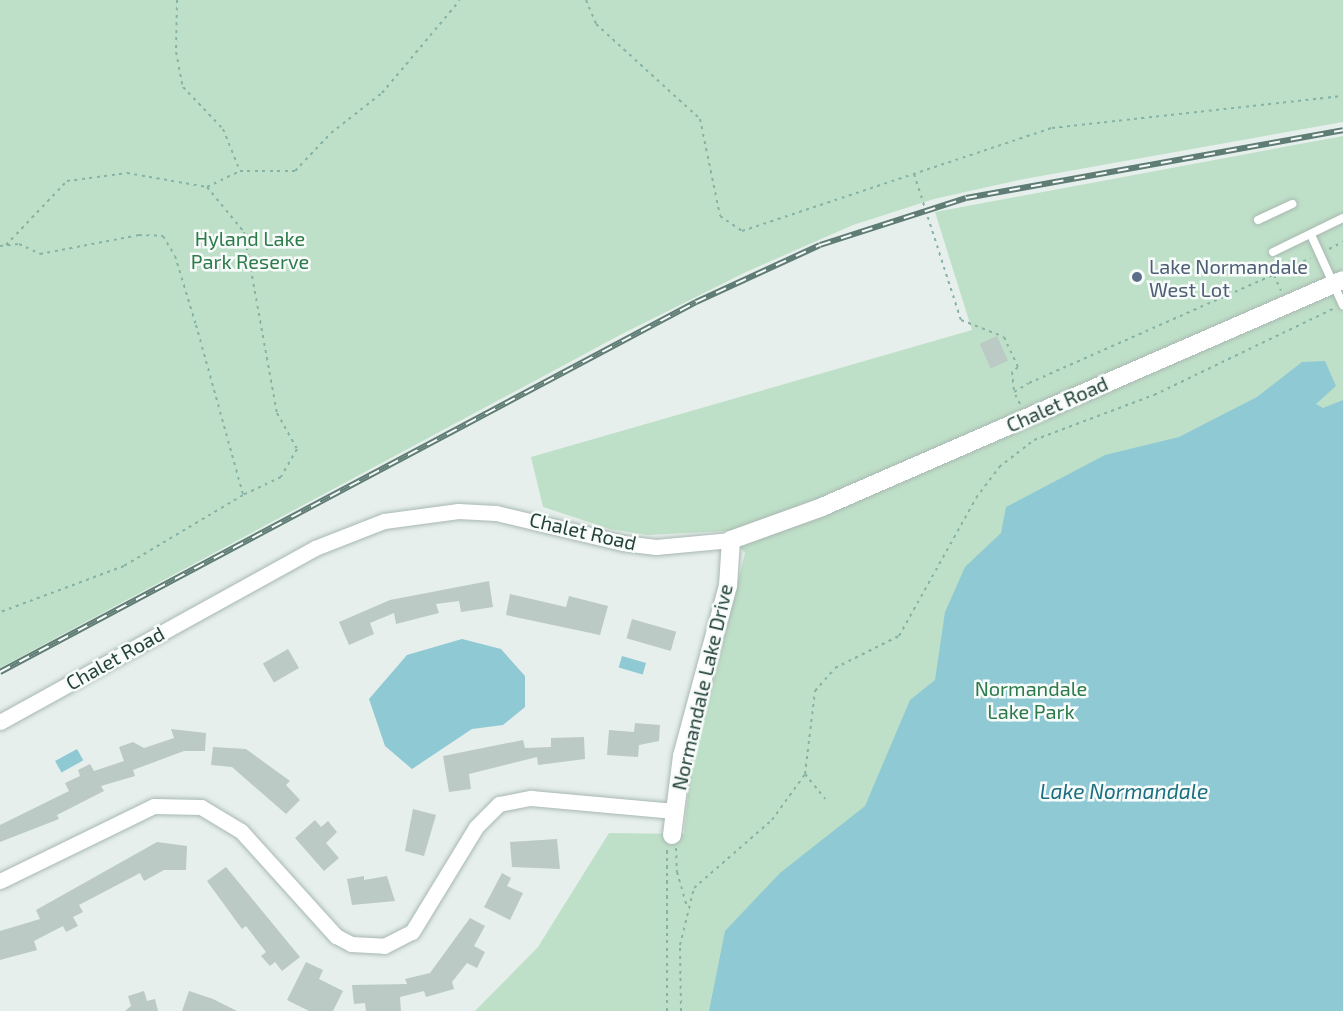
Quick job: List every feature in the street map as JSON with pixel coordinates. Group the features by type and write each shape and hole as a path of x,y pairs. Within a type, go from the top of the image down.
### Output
{"street":[{"name":"Chalet Road","path":"0,722 315,548 384,521 458,511 496,513 623,543 656,547 731,540 822,507 1339,282"},
{"name":"Normandale Lake Drive","path":"672,835 682,756 728,586 731,540"},
{"path":"0,881 154,806 201,807 241,831 336,936 351,944 384,946 412,932 476,827 499,804 531,798 674,811"}],"lane":[{"path":"1258,220 1293,204"},
{"path":"1273,252 1312,237 1343,218"},
{"path":"1312,237 1339,282 1343,305"}],"path":[{"path":"177,0 176,52 183,87 223,129 240,171"},
{"path":"6,245 67,181 127,173 207,187 240,171 296,171 331,133 382,93 460,0"},
{"path":"586,0 596,24 700,119 720,216 742,231 1052,128 1343,96"},
{"path":"914,174 961,320 1004,337 1018,367 1012,372 1014,392 1021,407"},
{"path":"0,612 124,566 243,495 281,477 297,449 277,413 244,232 207,187"},
{"path":"0,246 6,245 40,254 139,235 163,236 175,256 243,495"},
{"path":"1328,249 1343,242"},
{"path":"1014,392 1312,258"},
{"path":"1274,275 1282,294"},
{"path":"681,1011 680,945 694,888 772,820 805,774 810,712 825,677 899,636 976,498 999,467 1034,440 1154,395 1343,305"},
{"path":"1291,316 1295,326"},
{"path":"1030,431 1034,440"},
{"path":"805,774 825,799"},
{"path":"672,835 688,908"},
{"path":"667,1011 668,842 672,835"}],"green space":[{"name":"Hyland Lake Park Reserve","path":"0,0 1343,0 1343,122 1024,179 934,199 853,225 746,272 620,335 0,668"},
{"name":"Normandale Lake Park","path":"1343,136 1343,1011 475,1011 538,947 609,833 684,834 690,776 745,553 726,531 648,535 610,529 543,507 531,457 972,330 935,212"}],"water":[{"name":"Lake Normandale","path":"1325,361 1336,386 1316,404 1323,408 1343,400 1343,1011 709,1011 725,931 780,873 865,806 910,700 935,680 945,612 965,567 1001,533 1006,507 1105,455 1179,437 1257,397 1302,362"},
{"path":"462,639 501,649 525,676 525,707 503,725 472,729 412,769 385,746 369,699 407,655"},
{"path":"622,656 646,663 643,674 619,668"},
{"path":"77,749 83,760 61,772 55,761"}],"building":[{"path":"997,336 1008,361 991,368 980,344"},
{"path":"489,581 493,607 461,612 459,601 436,604 439,613 396,624 394,613 370,623 374,634 349,645 339,622 390,600"},
{"path":"510,594 566,607 569,596 608,606 600,635 506,615"},
{"path":"632,619 676,632 671,651 626,638"},
{"path":"288,649 299,668 274,683 263,664"},
{"path":"635,723 660,725 659,741 639,745 638,757 607,755 609,730 634,732"},
{"path":"171,729 206,733 205,751 184,751 133,770 135,776 101,786 104,791 57,815 59,819 0,842 0,825 69,791 65,783 80,776 78,770 90,764 94,771 124,761 119,747 133,742 144,748 174,738"},
{"path":"584,737 585,759 538,765 537,757 469,774 471,789 449,792 443,756 523,740 525,748 551,747 551,738"},
{"path":"213,747 246,749 290,781 286,785 300,800 286,814 232,767 211,765"},
{"path":"413,809 436,815 424,856 405,851"},
{"path":"315,820 321,827 328,821 337,832 326,843 339,858 324,871 295,838"},
{"path":"557,839 560,869 512,867 510,842"},
{"path":"157,842 187,846 186,870 164,870 144,881 140,873 79,905 83,912 73,917 78,926 66,932 63,926 34,941 37,950 0,960 0,931 40,919 36,910"},
{"path":"226,867 300,957 282,971 275,962 270,966 261,956 266,952 246,926 242,929 207,881"},
{"path":"502,873 511,878 507,886 523,893 510,920 484,907"},
{"path":"364,876 364,880 387,876 395,901 352,905 347,879"},
{"path":"470,918 485,926 474,946 485,952 477,968 467,963 452,982 454,989 426,997 424,991 400,997 401,1011 366,1011 365,1003 354,1004 352,985 407,984 405,979 430,973"},
{"path":"306,962 323,970 319,979 343,991 333,1011 309,1011 287,1000"},
{"path":"144,991 147,1001 155,999 158,1011 125,1011 131,1006 128,996"},
{"path":"189,991 213,999 237,1011 182,1011"}],"railway":[{"path":"0,672 696,302 820,245 966,198 1343,130"}],"place":[{"name":"Lake Normandale West Lot","path":"1137,277"}]}
